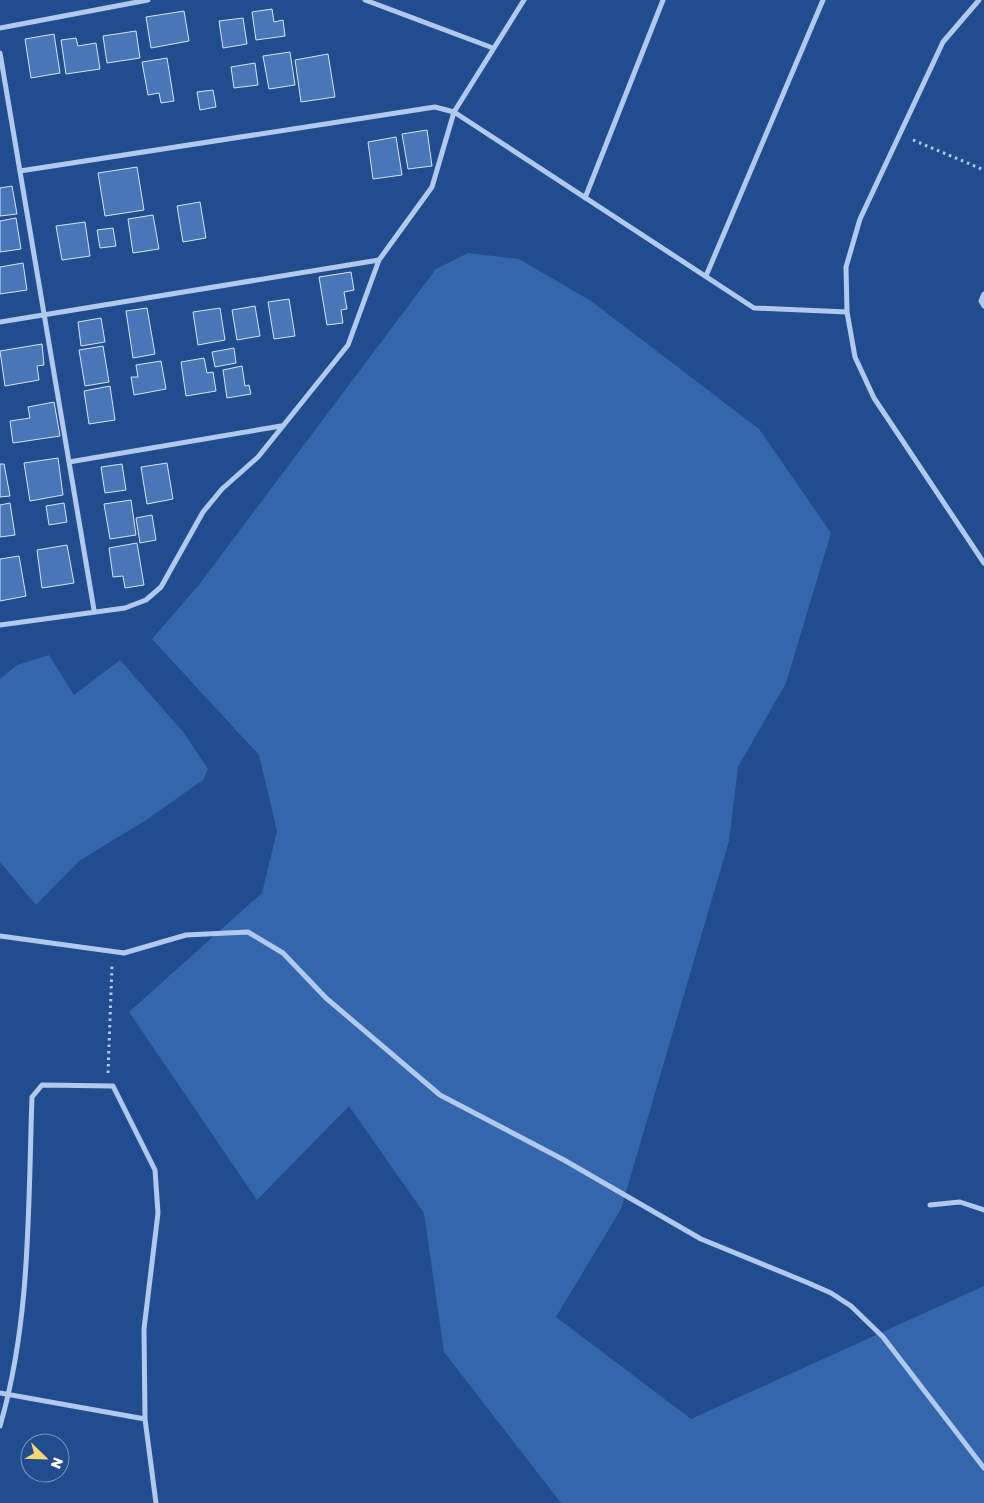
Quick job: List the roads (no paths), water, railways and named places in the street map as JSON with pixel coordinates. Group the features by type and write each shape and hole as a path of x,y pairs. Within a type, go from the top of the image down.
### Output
{"street":[{"path":"0,28 148,0"},
{"path":"365,0 493,48"},
{"path":"0,624 94,610 125,608 146,600 161,587 203,512 222,489 258,456 348,345 379,260 432,187 454,112 524,0"},
{"path":"585,198 663,0"},
{"path":"706,276 822,0"},
{"path":"979,0 943,42 860,219 846,267 847,312 856,357 874,398 984,563"},
{"path":"0,53 94,610"},
{"path":"20,171 435,107 454,112 754,308 847,312"},
{"path":"0,322 379,260"},
{"path":"984,294 981,301 984,306"},
{"path":"69,462 281,426"},
{"path":"0,936 124,953 186,936 248,932 283,953 326,998 440,1095 564,1160 701,1239 831,1293 851,1306 872,1324 883,1337 984,1468"},
{"path":"0,1426 9,1394 25,1294 32,1097 42,1085 113,1086 156,1170 158,1213 144,1330 145,1419 156,1503"},
{"path":"930,1205 960,1202 984,1210"},
{"path":"0,1393 145,1419"}]}
